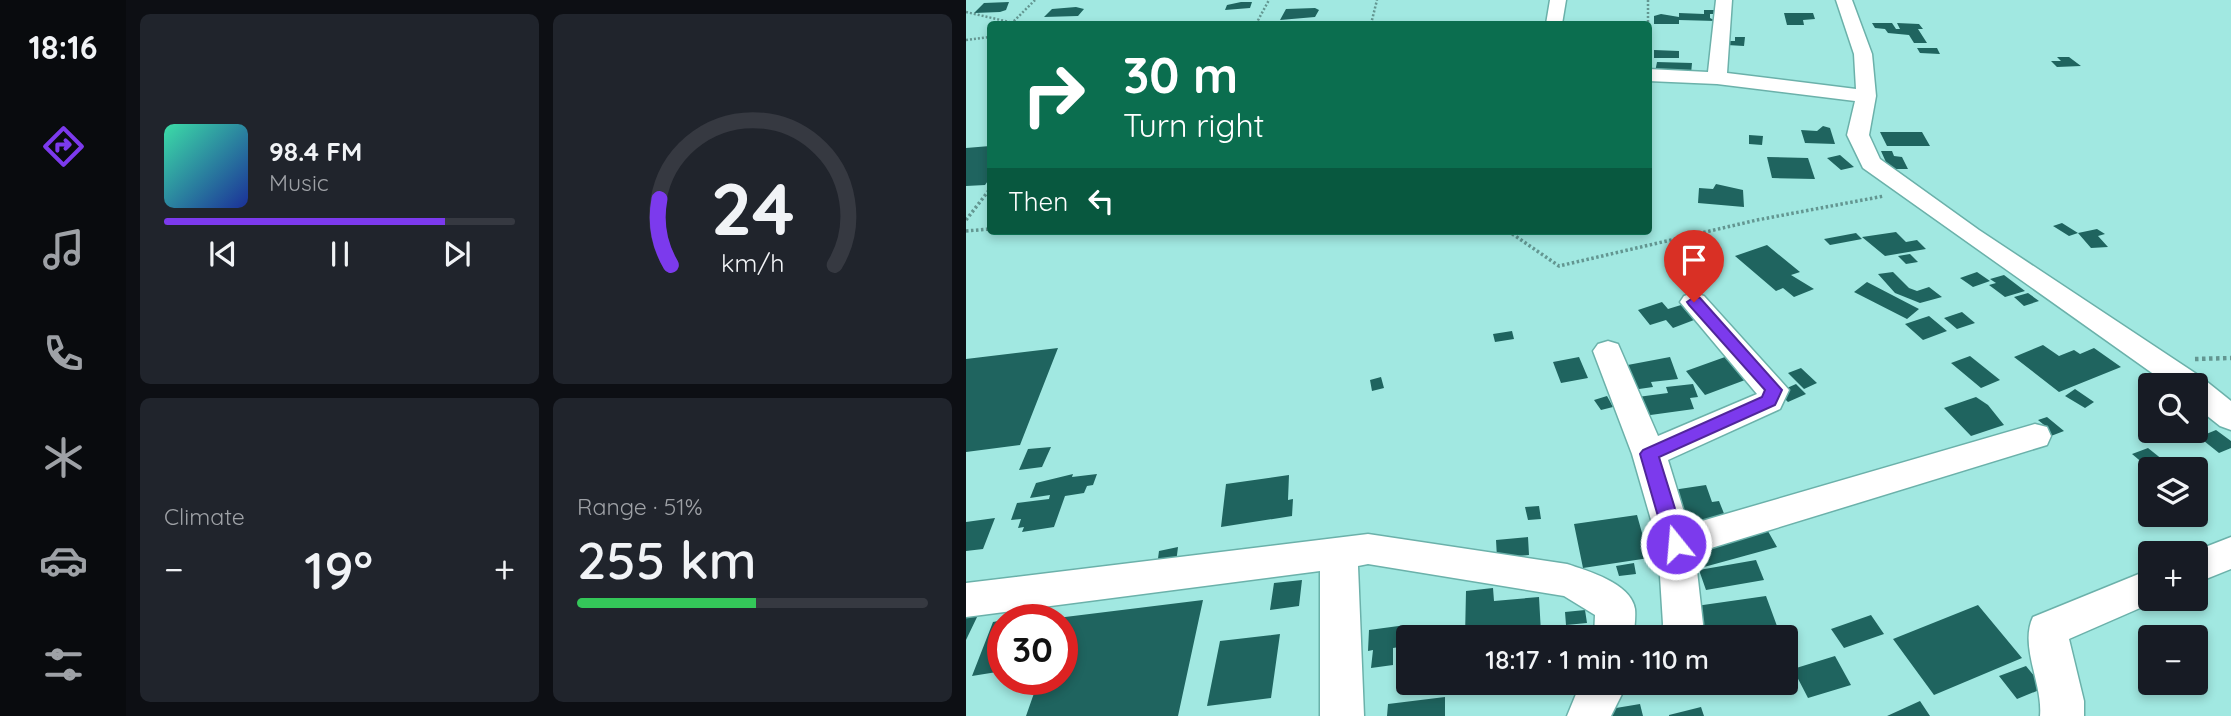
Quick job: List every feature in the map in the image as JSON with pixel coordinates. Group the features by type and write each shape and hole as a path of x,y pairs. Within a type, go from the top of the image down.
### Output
{"street":[{"path":"1555,21 1558,0"},
{"path":"1717,78 1724,0"},
{"path":"1844,0 1863,54 1866,96 1858,135 1871,163 1970,235 2106,324 2173,373"},
{"path":"1652,75 1717,78 1866,96"},
{"path":"1649,454 1769,401 1774,390 1694,302"},
{"path":"1608,351 1649,454 1676,544 1683,625"},
{"path":"2208,400 2231,418"},
{"path":"1676,544 2035,436"},
{"path":"966,600 1368,549 1567,580 1589,589 1615,607 1614,625"},
{"path":"1339,551 1342,716"},
{"path":"2208,562 2231,553"},
{"path":"2062,716 2063,701 2047,630 2138,592"},
{"path":"1589,716 1598,695"}],"path":[{"path":"1014,21 1035,0"},
{"path":"1258,21 1269,0"},
{"path":"1372,21 1377,0"},
{"path":"1648,0 1648,21"},
{"path":"966,12 1000,21"},
{"path":"966,40 987,37"},
{"path":"1513,235 1559,266 1757,220 1912,191"},
{"path":"966,220 987,193"},
{"path":"966,231 987,229"}],"building":[{"path":"1009,2 1006,10 1000,12 974,13 984,3"},
{"path":"1252,2 1250,8 1225,10 1227,5"},
{"path":"1052,9 1084,9 1078,16 1044,17"},
{"path":"1286,9 1319,10 1315,17 1280,20"},
{"path":"1704,10 1716,10 1716,14 1710,14 1710,18 1716,21 1679,20 1679,24 1654,24 1654,16 1661,14 1679,17 1679,13 1704,14"},
{"path":"1784,13 1813,13 1815,19 1803,20 1804,25 1787,25"},
{"path":"1872,23 1892,23 1896,29 1900,29 1897,23 1919,24 1923,29 1918,29 1927,43 1914,43 1909,35 1888,33 1885,29 1875,28"},
{"path":"1735,37 1745,37 1744,46 1727,45 1727,41 1735,41"},
{"path":"1917,48 1937,48 1940,54 1920,53"},
{"path":"1654,50 1679,51 1679,58 1654,58"},
{"path":"2057,57 2069,57 2081,66 2057,67 2051,61 2061,61"},
{"path":"1657,62 1692,63 1691,74 1655,72"},
{"path":"1823,126 1830,128 1835,144 1805,143 1801,130 1817,131"},
{"path":"1880,132 1922,132 1930,146 1887,146"},
{"path":"1749,135 1763,136 1762,145 1749,144"},
{"path":"987,146 985,185 966,186 966,148"},
{"path":"1881,151 1892,151 1894,156 1902,157 1908,169 1889,169"},
{"path":"1840,155 1854,167 1841,170 1827,158"},
{"path":"1767,157 1808,158 1815,179 1772,178"},
{"path":"1716,184 1743,190 1744,207 1698,203 1699,188 1713,189"},
{"path":"2062,223 2078,233 2069,236 2053,226"},
{"path":"2097,229 2105,234 2098,236 2108,247 2091,248 2078,233"},
{"path":"1896,232 1906,242 1917,240 1926,249 1885,256 1862,237"},
{"path":"1856,233 1862,239 1830,245 1824,239"},
{"path":"1767,245 1800,272 1791,275 1814,289 1794,297 1783,288 1776,291 1735,256"},
{"path":"1910,254 1918,262 1906,264 1898,256"},
{"path":"1893,272 1909,288 1917,291 1929,287 1942,297 1920,303 1895,293 1878,274"},
{"path":"1977,272 1990,281 1973,287 1960,278"},
{"path":"2004,275 2025,291 2005,297 1989,285 1996,283 1990,279"},
{"path":"1867,282 1919,309 1907,319 1854,292"},
{"path":"2028,293 2039,301 2024,306 2014,297"},
{"path":"1662,302 1668,309 1681,305 1694,320 1673,328 1666,320 1650,325 1638,310"},
{"path":"1962,312 1975,323 1957,329 1944,318"},
{"path":"1929,316 1947,331 1923,340 1905,324"},
{"path":"1512,331 1514,339 1495,342 1493,334"},
{"path":"2043,345 2059,356 2074,350 2080,354 2094,348 2121,367 2059,392 2014,357"},
{"path":"1058,348 1020,445 966,452 966,359"},
{"path":"1970,356 2000,380 1981,388 1951,363"},
{"path":"1579,357 1588,378 1561,383 1553,362"},
{"path":"1670,357 1678,379 1651,382 1653,387 1625,391 1617,367"},
{"path":"1725,357 1745,380 1705,395 1686,371"},
{"path":"1801,368 1817,383 1804,389 1788,373"},
{"path":"1381,377 1384,388 1372,391 1370,380"},
{"path":"1693,384 1698,397 1690,398 1694,409 1636,417 1630,398 1668,393 1666,387"},
{"path":"1796,384 1806,394 1788,402 1778,392"},
{"path":"2075,389 2094,402 2085,408 2065,396"},
{"path":"1607,396 1613,407 1601,410 1594,400"},
{"path":"1976,397 1988,405 2004,425 1971,436 1944,408"},
{"path":"2047,417 2064,431 2051,436 2045,431 2049,429 2038,420"},
{"path":"2216,430 2231,441 2231,448 2219,453 2206,443 2208,433"},
{"path":"1051,447 1042,467 1019,470 1028,449"},
{"path":"2148,448 2159,457 2138,459 2132,454"},
{"path":"1073,474 1072,477 1097,474 1093,485 1087,486 1084,493 1065,496 1054,527 1022,532 1024,527 1018,528 1021,519 1011,520 1017,503 1049,499 1050,495 1030,498 1036,483"},
{"path":"1289,475 1288,500 1293,499 1292,516 1221,527 1226,484"},
{"path":"1706,485 1712,502 1719,501 1725,516 1676,524 1666,491"},
{"path":"1539,506 1541,519 1528,520 1525,507"},
{"path":"1637,515 1649,558 1583,568 1574,524"},
{"path":"995,518 983,549 966,551 966,522"},
{"path":"1765,526 1777,547 1704,567 1694,546"},
{"path":"1528,537 1529,555 1497,558 1496,540"},
{"path":"1178,547 1176,563 1157,566 1159,551"},
{"path":"1756,560 1764,580 1706,590 1699,570"},
{"path":"1634,563 1636,574 1619,576 1616,566"},
{"path":"1302,580 1299,606 1270,610 1274,583"},
{"path":"1493,588 1494,601 1539,597 1541,625 1465,625 1466,591"},
{"path":"1766,596 1777,625 1694,625 1689,607"},
{"path":"1203,600 1178,716 1026,716 1033,695 1078,695 1078,615"},
{"path":"1978,605 2022,658 1934,695 1893,639"},
{"path":"1585,610 1587,623 1566,625 1565,612"},
{"path":"978,615 966,640 966,616"},
{"path":"1871,615 1884,634 1844,648 1831,629"},
{"path":"1396,626 1393,665 1371,668 1373,650 1368,651 1369,630"},
{"path":"1280,634 1271,698 1207,706 1220,641"},
{"path":"987,637 987,674 972,676"},
{"path":"1835,656 1851,685 1808,698 1798,679 1798,667"},
{"path":"2026,666 2044,688 2017,699 1999,676"},
{"path":"1445,697 1445,716 1387,716 1388,704"},
{"path":"1920,701 1930,716 1887,716"},
{"path":"1640,704 1643,716 1606,716 1604,710"},
{"path":"1701,707 1704,716 1669,716 1669,715"}],"route":[{"path":"1676,544 1649,454 1769,401 1774,390 1694,302"}]}
